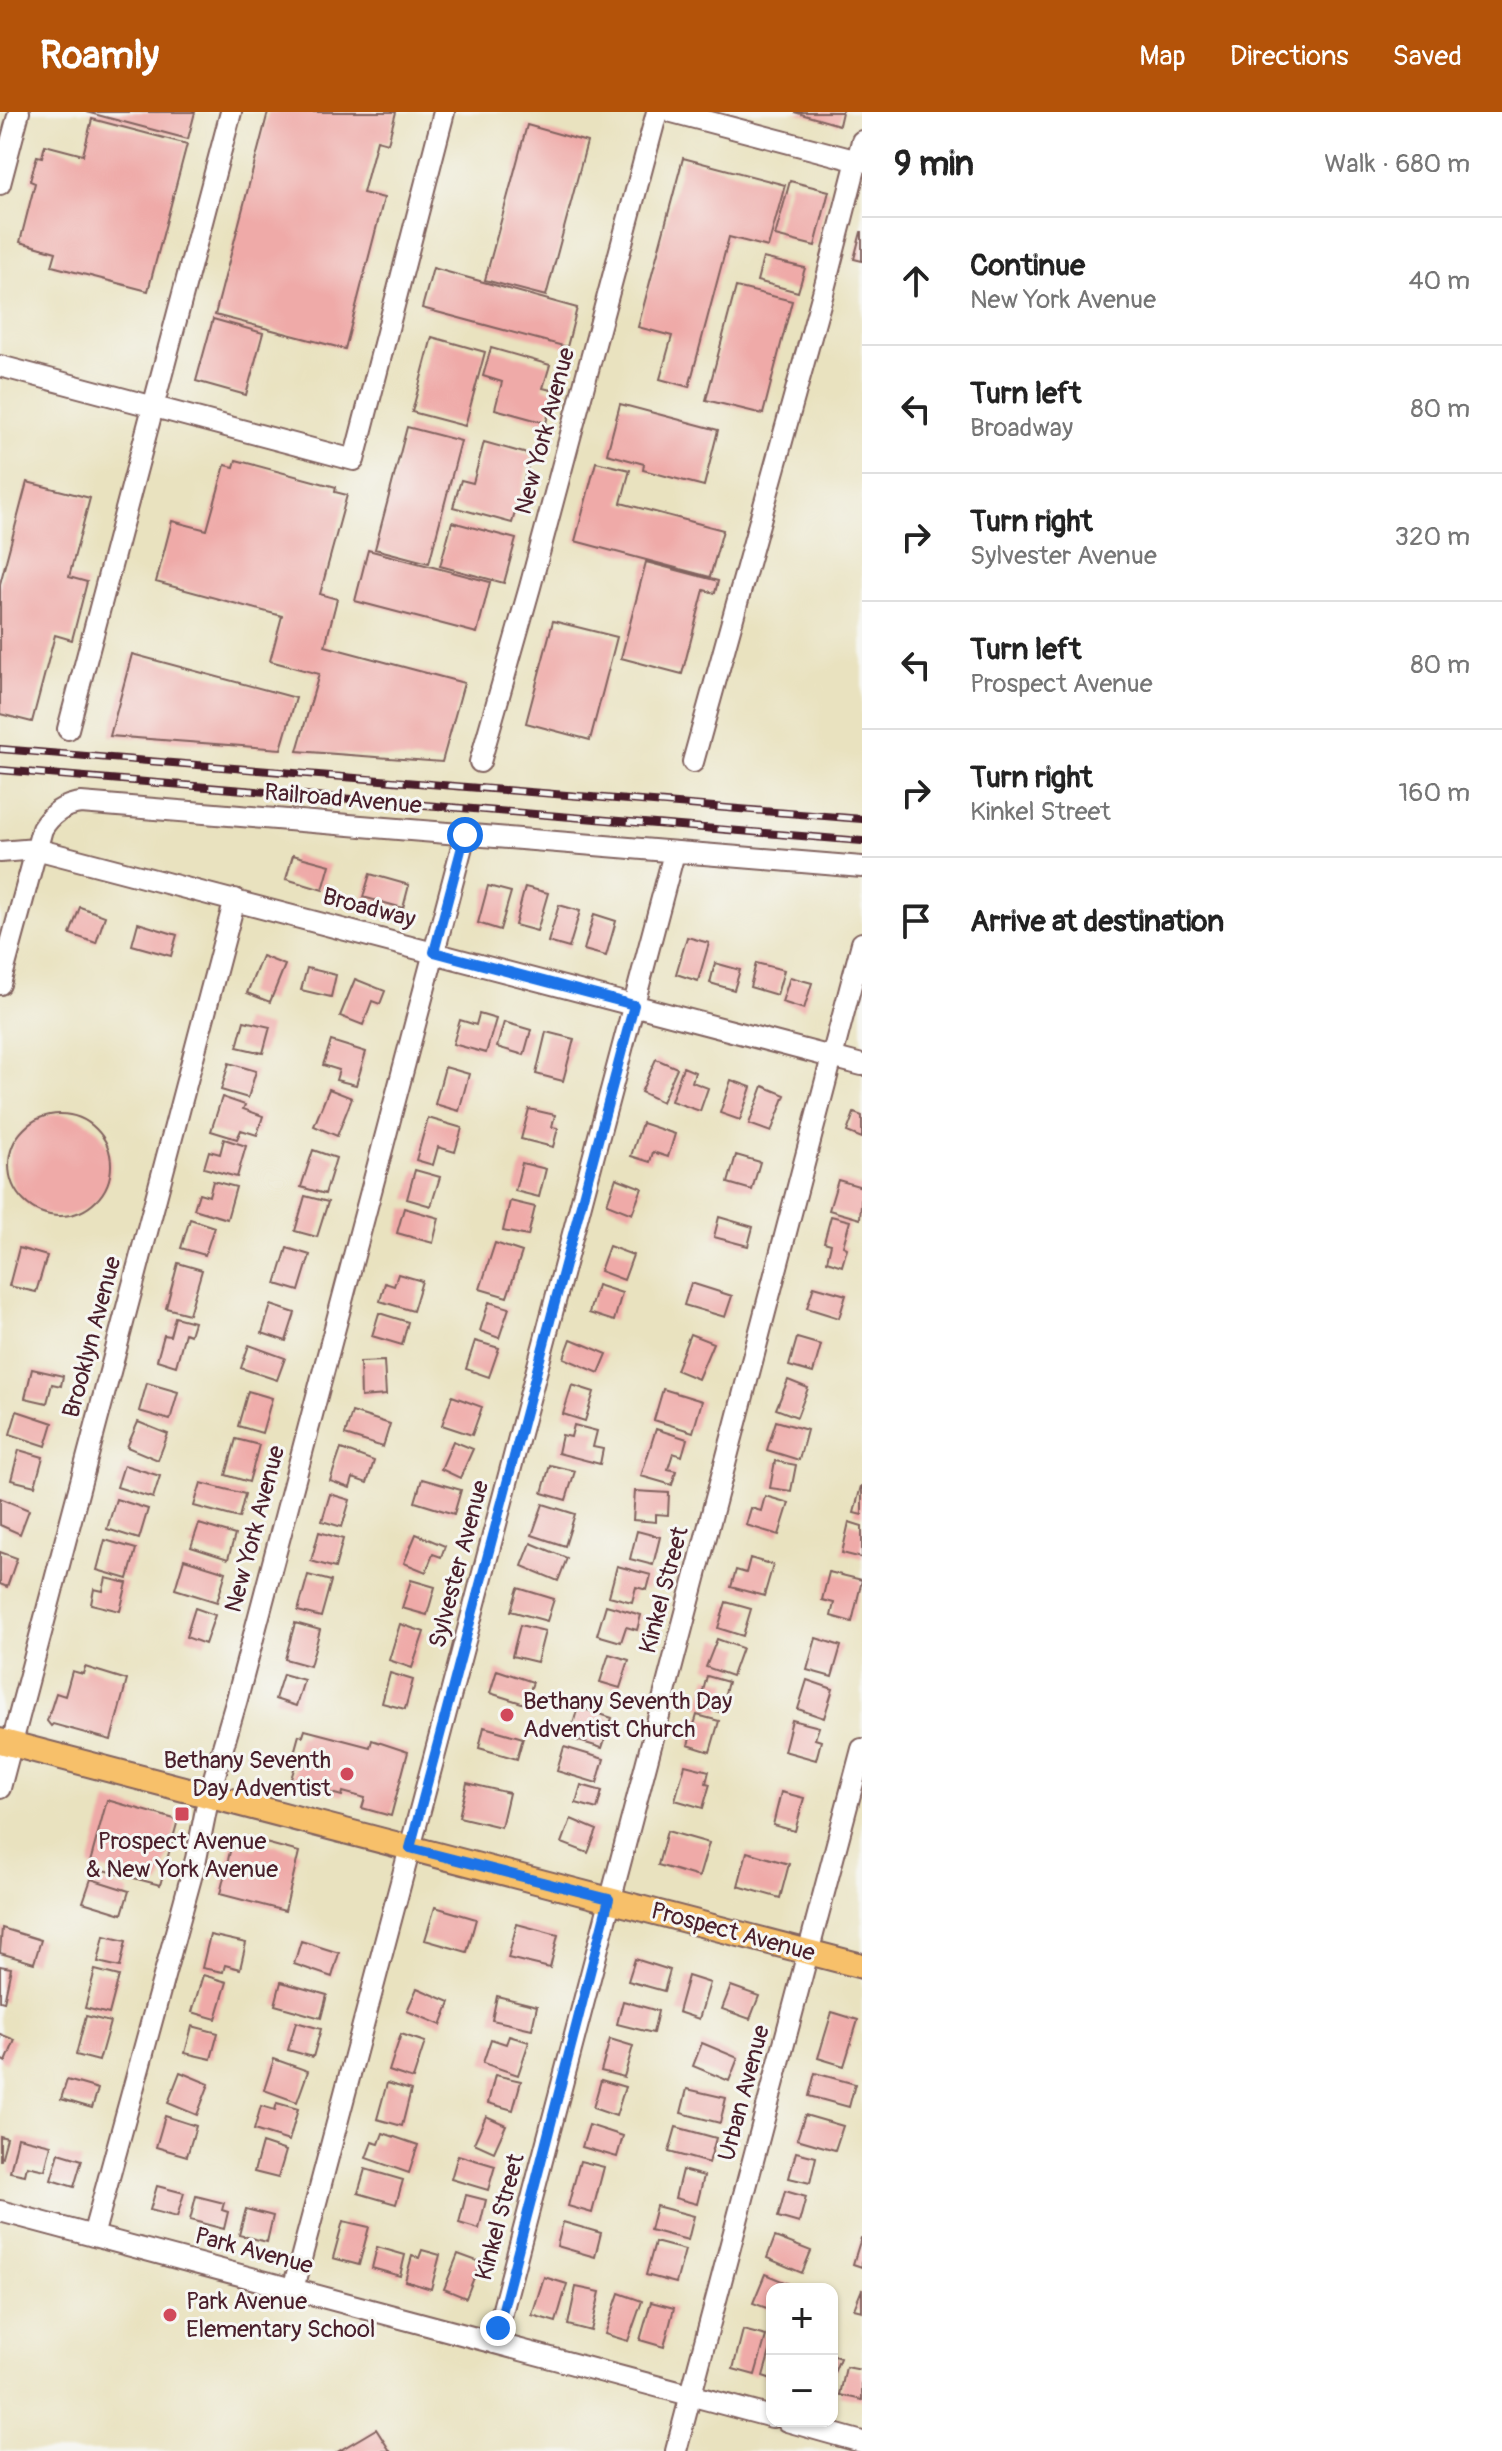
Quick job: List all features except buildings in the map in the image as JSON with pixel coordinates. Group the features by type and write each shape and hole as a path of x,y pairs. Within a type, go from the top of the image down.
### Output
{"main road":[{"name":"Prospect Avenue","path":"6,1742 862,1966"}],"street":[{"path":"0,184 19,112"},
{"path":"68,729 231,112"},
{"path":"0,366 354,460 444,112"},
{"name":"New York Avenue","path":"480,762 657,112"},
{"path":"672,112 860,155 693,762"},
{"name":"Railroad Avenue","path":"0,984 36,849 49,818 68,805 81,803 862,867"},
{"name":"New York Avenue","path":"93,2236 196,1859 209,1795 246,1668 465,835"},
{"name":"Broadway","path":"0,852 36,849 862,1065"},
{"name":"Sylvester Avenue","path":"293,2289 674,853"},
{"name":"Brooklyn Avenue","path":"0,1788 6,1742 235,899"},
{"name":"Kinkel Street","path":"494,2343 862,943"},
{"name":"Urban Avenue","path":"676,2451 862,1749"},
{"name":"Park Avenue","path":"0,2211 766,2415"},
{"path":"808,2427 858,2441"}],"railway":[{"path":"0,749 862,819"},
{"path":"0,770 862,841"}],"place":[{"name":"Bethany Seventh Day Adventist Church","path":"507,1715"},
{"name":"Bethany Seventh Day Adventist","path":"347,1774"},
{"name":"Prospect Avenue & New York Avenue","path":"182,1814"},
{"name":"Park Avenue Elementary School","path":"170,2315"}],"route":[{"path":"465,835 434,952 634,1005 410,1848 609,1899 498,2328"}]}
